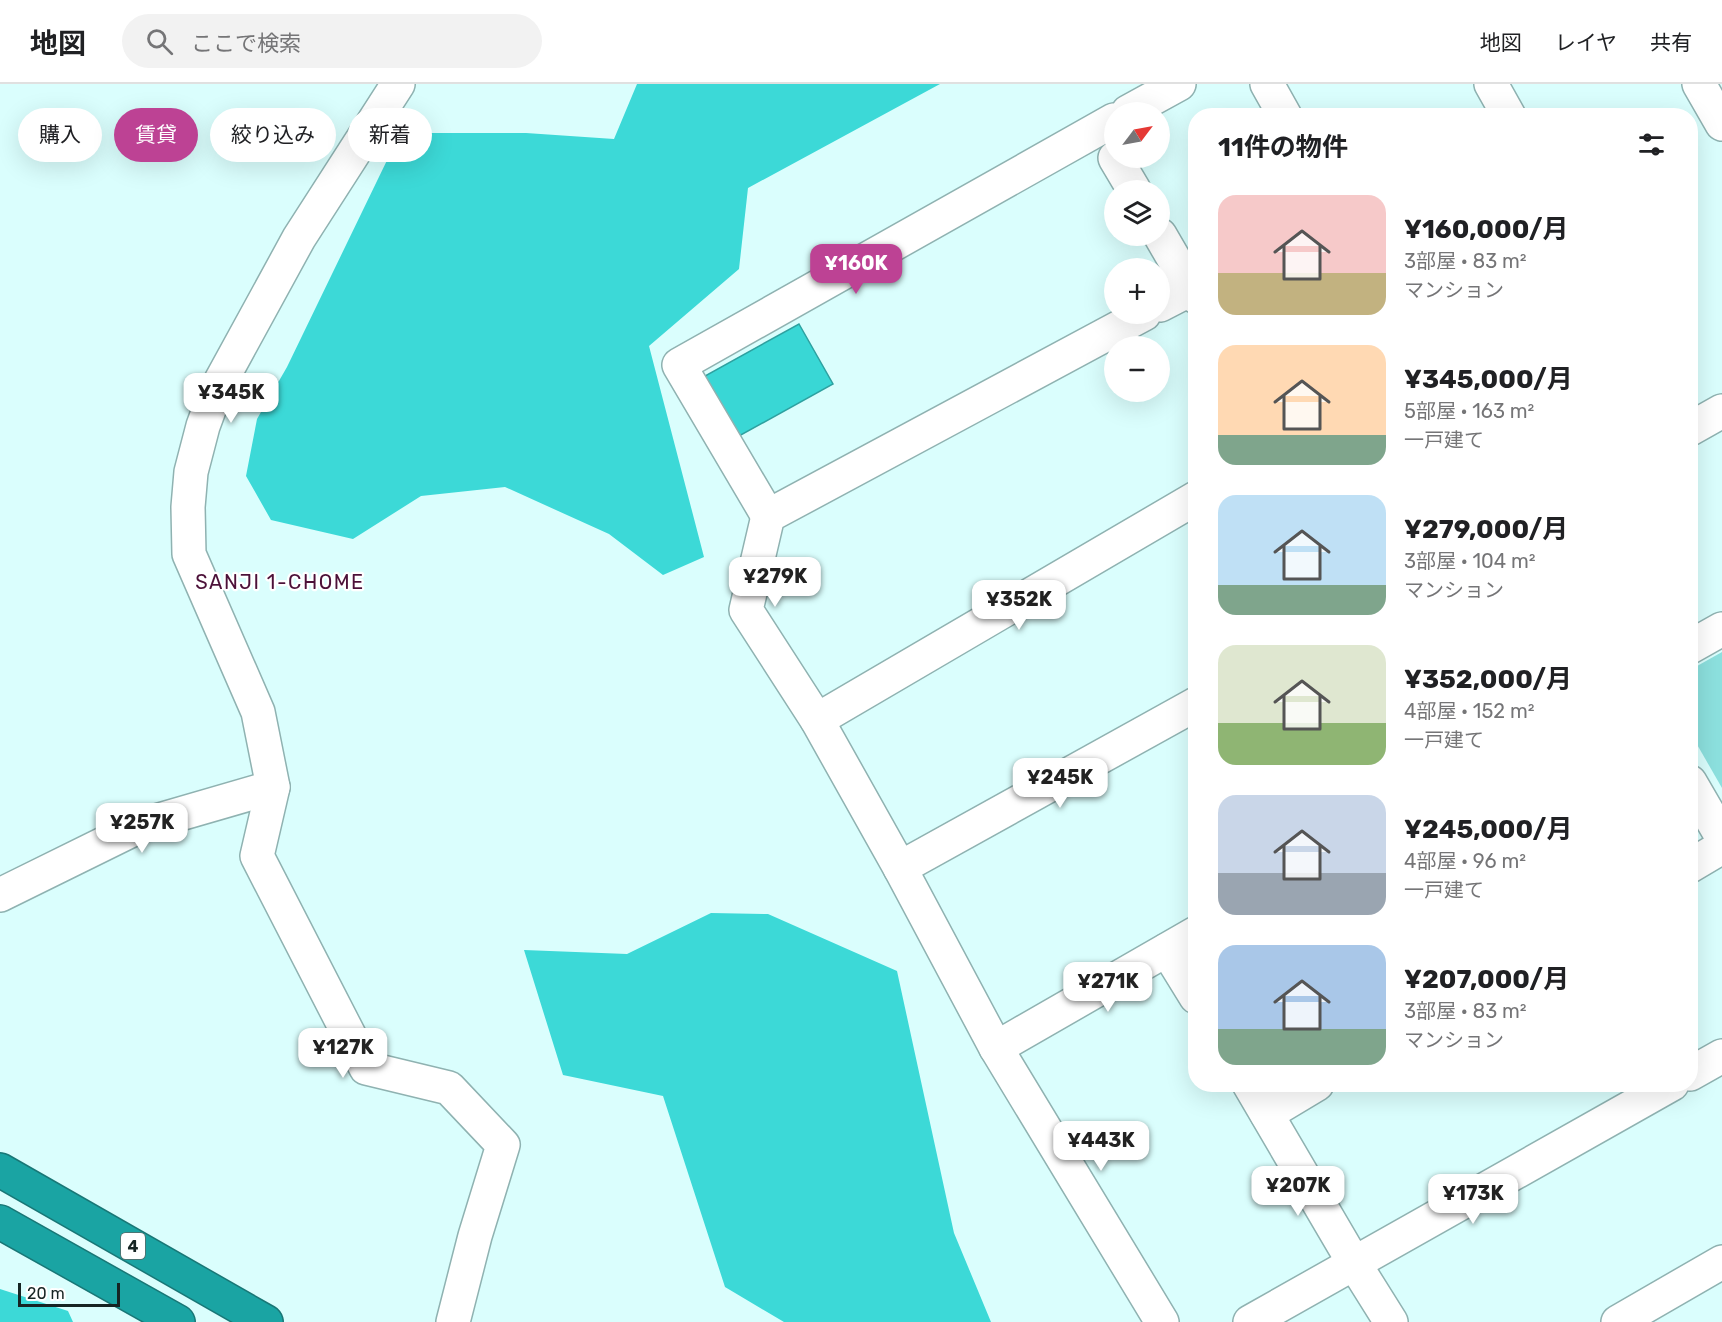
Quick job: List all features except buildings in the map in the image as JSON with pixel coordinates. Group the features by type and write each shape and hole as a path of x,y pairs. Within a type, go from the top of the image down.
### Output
{"highway":[{"name":"4","path":"0,1170 266,1322"},
{"path":"0,1222 178,1322"}],"street":[{"path":"398,84 299,237 217,388 203,426 191,472 188,507 189,554 258,712 273,787 257,856 366,1068 449,1088 503,1145 475,1236 453,1322"},
{"path":"1146,102 1179,84"},
{"path":"1267,84 1280,108"},
{"path":"1491,84 1504,108"},
{"path":"1699,84 1722,124"},
{"path":"1104,126 679,365 768,516 746,610 817,720 900,868 996,1048 1162,1322"},
{"path":"1166,246 1188,284"},
{"path":"1170,301 1188,295"},
{"path":"768,516 1125,324"},
{"path":"1698,424 1722,411"},
{"path":"817,720 1188,503"},
{"path":"1698,642 1722,628"},
{"path":"900,868 1188,708"},
{"path":"0,895 142,825 273,787"},
{"path":"1698,796 1722,837"},
{"path":"1698,861 1722,847"},
{"path":"996,1048 1188,938"},
{"path":"1167,950 1188,984"},
{"path":"1698,1070 1722,1056"},
{"path":"1254,1092 1390,1322"},
{"path":"1267,1114 1304,1092"},
{"path":"1250,1322 1658,1092"},
{"path":"1618,1322 1722,1262"}],"shaded area":[{"path":"637,84 940,84 748,188 739,269 649,346 704,557 663,575 609,534 505,487 421,496 353,539 271,520 246,476 257,419 287,367 386,162 432,162 432,133 526,133 614,139"},
{"path":"799,324 833,384 739,436 705,376"},
{"path":"1722,652 1722,788 1698,746 1698,666"},
{"path":"711,913 768,914 897,971 954,1233 991,1322 784,1322 725,1287 663,1096 563,1075 524,950 627,954"},
{"path":"0,1289 68,1311 73,1322 0,1322"}],"district":[{"name":"SANJI 1-CHOME","path":"280,582"}]}
